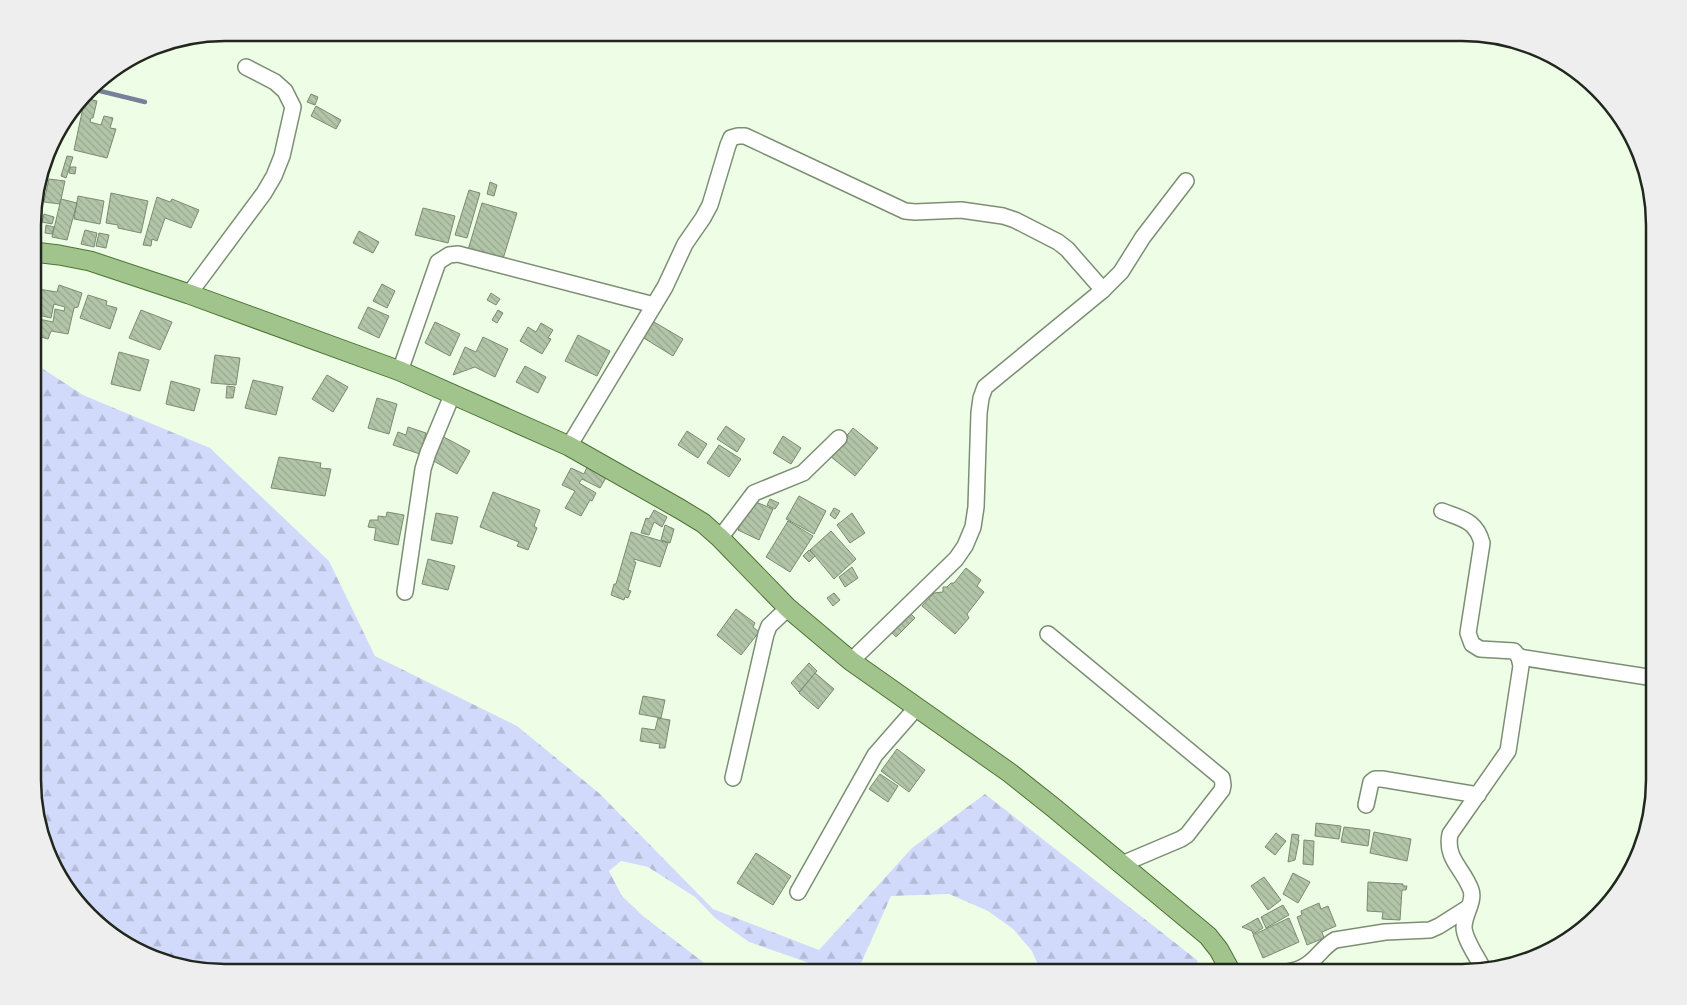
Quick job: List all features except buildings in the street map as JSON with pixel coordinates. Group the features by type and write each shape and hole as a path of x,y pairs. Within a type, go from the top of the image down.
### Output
{"main road":[{"path":"41,253 90,261 189,294 400,371 569,446 680,509 720,538 788,608 851,661 1010,773 1122,864 1208,936 1227,964"}],"street":[{"path":"189,294 264,194 282,156 293,108 285,91 275,82 246,67"},
{"path":"569,446 665,287 685,244 703,218 710,205 728,144 732,138 738,136 745,136 905,211 961,210 1003,216 1015,220 1058,242 1067,249 1103,290"},
{"path":"851,661 956,559 965,546 973,527 976,507 979,412 985,387 1103,290 1121,272 1143,238 1186,181"},
{"path":"400,371 438,262 449,255 458,254 654,305"},
{"path":"405,592 423,469 453,393"},
{"path":"720,538 754,493 803,472 839,438"},
{"path":"1442,512 1472,523 1480,532 1482,543 1468,633 1472,644 1480,649 1514,651 1519,657 1521,666 1508,751 1450,834 1448,844 1451,855 1472,891 1464,926 1465,934 1480,962"},
{"path":"733,778 766,634 769,626 788,608"},
{"path":"1048,634 1222,778 1222,790 1187,835 1122,864"},
{"path":"1519,657 1646,677"},
{"path":"798,892 875,755 917,708"},
{"path":"1366,805 1371,782 1375,779 1478,795"},
{"path":"1308,964 1328,944 1335,940 1385,932 1430,930 1469,907"}],"green space":[{"path":"41,368 83,395 210,448 329,561 375,656 517,726 599,793 713,909 819,950 912,848 985,794 1197,960 1198,964 1038,964 1032,951 1013,929 988,911 949,894 891,896 860,964 812,964 749,942 715,918 695,897 648,867 621,861 609,871 622,896 643,916 706,964 226,964 202,962 166,954 144,945 113,926 95,910 79,892 60,861 51,839 43,803 41,779"}],"waterway":[{"path":"100,91 145,102"}]}
